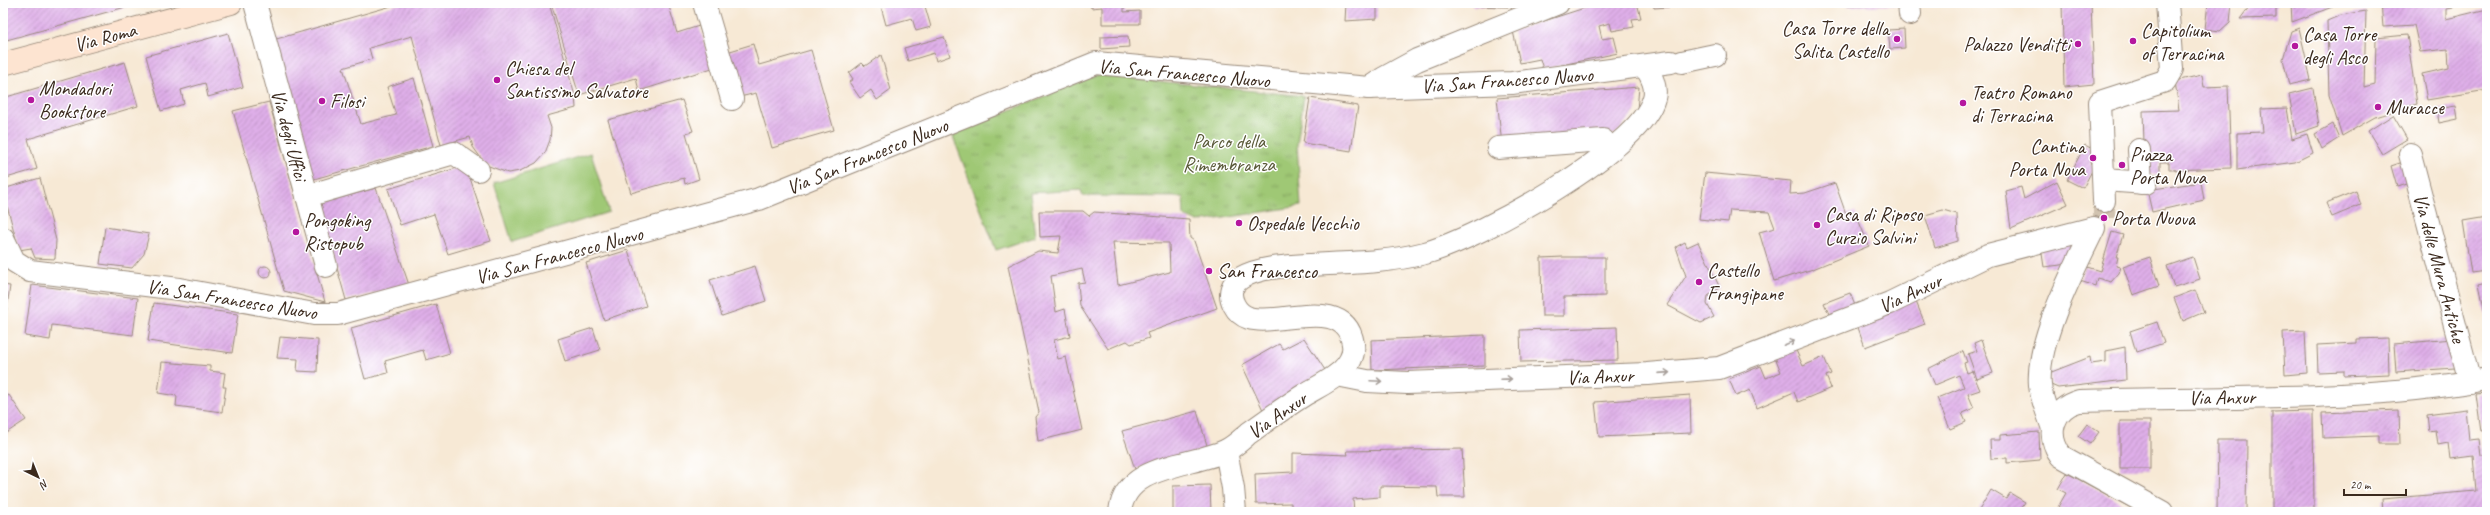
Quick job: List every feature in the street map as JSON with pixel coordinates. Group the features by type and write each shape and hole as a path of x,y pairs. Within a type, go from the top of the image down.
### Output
{"main road":[{"name":"Via Roma","path":"3,64 231,3"}],"street":[{"name":"Via degli Uffici","path":"255,3 326,266"},
{"path":"704,3 732,99"},
{"path":"1370,88 1384,78 1417,60 1558,3"},
{"path":"2162,512 2061,456 2055,447 2052,426 2041,394 2040,365 2067,285 2102,212 2104,180 2100,102 2165,81 2172,69 2166,3"},
{"name":"Via San Francesco Nuovo","path":"3,238 14,261 30,271 179,289 314,314 338,314 759,199 1096,63 1370,88 1512,83 1645,67 1716,55"},
{"path":"1337,375 1348,363 1354,350 1352,338 1344,324 1333,318 1323,316 1249,318 1238,310 1231,298 1232,290 1236,281 1253,272 1277,267 1402,258 1439,249 1486,228 1560,186 1633,131 1647,114 1654,97 1653,84 1645,67"},
{"path":"1498,148 1603,140"},
{"path":"2104,180 2144,183 2139,150"},
{"path":"307,196 454,153 478,170"},
{"name":"Via delle Mura Antiche","path":"2410,154 2478,381"},
{"name":"Via Anxur","path":"1120,512 1124,496 1142,477 1226,451 1282,409 1337,375 1367,381 1407,382 1647,374 1719,368 1890,303 1988,255 2102,212"},
{"name":"Via Anxur","path":"2052,426 2062,409 2079,401 2372,394 2478,381"},
{"path":"1226,451 1234,488 1235,512"}],"green space":[{"name":"Parco della Rimembranza","path":"1096,75 1304,96 1297,144 1301,206 1198,222 1184,216 1183,197 1083,196 1081,190 1030,193 1035,237 996,250 952,134"},
{"path":"591,153 609,212 512,242 494,183"}],"building":[{"path":"3,3 140,3 3,41"},
{"path":"402,3 549,3 575,96 576,108 547,116 551,128 550,140 545,153 536,163 520,171 508,173 486,165 473,147 470,137 441,145 412,36 369,48 372,59 343,68 361,124 396,115 387,87 414,78 433,146 314,179 273,40"},
{"path":"551,3 668,3 677,33 699,26 712,68 639,91 636,78 579,95"},
{"path":"880,3 924,3 931,27 916,31 912,18 886,25"},
{"path":"1090,3 1124,3 1124,12 1140,11 1140,24 1102,24 1102,7 1091,8"},
{"path":"1346,3 1377,3 1377,19 1345,21"},
{"path":"1472,3 1508,3 1508,7 1472,6"},
{"path":"1512,3 1529,3 1511,10"},
{"path":"1600,3 1637,3 1641,18 1632,19 1634,27 1612,31 1610,23 1599,26 1602,39 1614,37 1618,53 1543,69 1540,59 1520,63 1513,31"},
{"path":"1653,3 1668,3 1669,7 1654,8"},
{"path":"1848,3 1904,3 1904,5 1848,6"},
{"name":"Palazzo Venditti","path":"2062,3 2091,3 2094,84 2064,87"},
{"path":"2208,3 2232,3 2230,22 2220,31 2205,29"},
{"path":"2252,3 2276,3 2276,18 2240,19"},
{"path":"2291,3 2343,3 2292,22"},
{"path":"2381,3 2453,3 2452,8 2446,9 2446,19 2487,9 2487,90 2427,100 2422,74 2449,68 2448,49 2420,52 2414,25 2383,27"},
{"path":"2366,11 2364,87 2375,84 2376,38 2407,35 2417,104 2375,117 2342,136 2329,95 2327,21 2341,15"},
{"path":"2299,28 2311,80 2289,85 2283,59 2291,31"},
{"name":"Casa Torre della Salita Castello","path":"1904,29 1905,48 1890,49 1888,30"},
{"path":"228,33 243,87 208,97 205,83 181,90 184,104 161,111 146,56"},
{"path":"1128,36 1129,47 1101,49 1101,37"},
{"path":"944,37 950,56 936,61 934,53 908,61 904,48"},
{"path":"753,44 759,65 811,50 834,130 772,148 756,93 740,97 727,52"},
{"path":"881,55 891,90 877,100 871,90 860,98 849,82 853,79 849,73 862,63 865,66"},
{"path":"125,62 138,106 28,139 37,169 3,179 3,98"},
{"path":"2202,75 2204,87 2228,86 2231,168 2169,170 2169,162 2160,162 2160,174 2145,175 2143,111 2179,110 2175,81"},
{"path":"1639,87 1637,110 1616,134 1502,145 1497,98"},
{"path":"2313,88 2319,126 2296,134 2289,94"},
{"path":"1310,98 1358,106 1351,151 1303,143"},
{"path":"682,100 693,131 686,133 699,179 685,184 684,178 631,193 608,120"},
{"path":"269,102 325,302 284,291 233,111"},
{"path":"2456,106 2458,119 2439,123 2437,109"},
{"path":"2287,108 2292,139 2307,134 2313,153 2295,162 2237,170 2237,133 2263,132 2261,109"},
{"path":"2393,115 2407,139 2382,154 2368,131"},
{"path":"2333,124 2339,138 2322,149 2315,134"},
{"path":"2085,145 2096,151 2090,163 2095,165 2083,188 2067,180"},
{"path":"2406,161 2412,182 2397,187 2391,166"},
{"path":"457,168 469,175 491,241 448,254 434,214 400,225 388,189"},
{"name":"Casa di Riposo Curzio Salvini","path":"1705,173 1791,181 1790,194 1805,193 1835,183 1846,214 1855,212 1869,246 1813,269 1774,281 1759,232 1775,228 1769,212 1730,210 1728,222 1699,219"},
{"path":"40,178 56,240 55,259 35,258 31,248 19,250 3,191 3,189"},
{"path":"2057,181 2068,204 2011,229 2006,191 2021,187 2024,199"},
{"path":"2201,182 2204,200 2152,212 2147,190"},
{"path":"376,188 409,285 346,300 319,204"},
{"path":"2356,191 2361,205 2332,217 2326,203"},
{"path":"1943,210 1957,214 1958,241 1935,248 1925,215"},
{"path":"1039,211 1083,211 1089,216 1094,212 1189,219 1190,238 1194,241 1217,308 1147,333 1149,338 1131,344 1127,341 1108,349 1080,306 1078,283 1085,282 1082,269 1051,276 1056,312 1065,309 1070,336 1054,340 1058,359 1066,357 1082,430 1038,441 1035,417 1039,412 1008,266 1038,251 1058,253 1061,236 1040,237","holes":["1113,242 1169,243 1170,272 1118,285"]},
{"path":"2487,217 2487,275 2486,271 2471,273 2463,221"},
{"path":"105,227 149,234 144,254 132,268 100,264"},
{"path":"2112,232 2123,235 2116,257 2118,257 2116,266 2121,267 2119,273 2111,282 2097,278 2095,286 2080,281 2084,266 2100,271"},
{"name":"Castello Frangipane","path":"1685,242 1687,247 1698,242 1720,288 1708,296 1707,304 1714,317 1701,323 1667,305 1686,276 1676,247"},
{"path":"2077,244 2069,264 2044,267 2041,247"},
{"path":"628,250 646,306 604,320 586,263"},
{"path":"1605,257 1605,296 1564,297 1564,316 1542,316 1541,258"},
{"path":"2150,257 2159,286 2133,295 2123,266"},
{"path":"2193,257 2200,279 2174,287 2167,266"},
{"path":"263,266 267,266 271,272 267,278 263,278 259,274 259,270"},
{"path":"755,266 766,301 722,316 710,280"},
{"path":"2487,282 2487,318 2486,318 2479,284"},
{"path":"3,285 10,286 4,328 3,328"},
{"path":"32,285 138,298 133,335 52,325 50,340 25,336"},
{"path":"2195,290 2204,312 2183,321 2174,298"},
{"path":"1850,293 1858,313 1833,323 1824,303"},
{"path":"1915,299 1925,324 1865,347 1856,322"},
{"path":"154,303 238,314 232,353 148,341"},
{"path":"436,304 450,353 426,360 423,350 385,361 388,373 365,379 351,328"},
{"path":"2157,322 2164,343 2136,352 2130,331"},
{"path":"1617,327 1618,360 1521,362 1520,330"},
{"path":"593,328 600,350 565,361 558,339"},
{"path":"2305,331 2307,373 2285,375 2283,332"},
{"path":"1485,335 1485,366 1372,370 1371,340"},
{"path":"280,337 318,340 317,372 297,371 298,359 277,358"},
{"path":"1304,338 1325,370 1263,410 1242,365 1279,344 1283,349"},
{"path":"2388,338 2389,374 2344,376 2344,371 2318,372 2317,345 2356,343 2356,339"},
{"path":"2453,339 2455,368 2396,372 2394,344"},
{"path":"1981,340 1993,373 1977,379 1968,354 1977,351 1974,343"},
{"path":"2125,347 2126,380 2058,388 2051,385 2049,373 2090,357 2091,364 2106,362 2106,351"},
{"path":"1795,348 1803,366 1824,357 1831,374 1826,376 1831,388 1798,402 1794,392 1757,408 1750,390 1736,396 1729,379 1761,366 1766,378 1781,372 1775,357"},
{"path":"1963,351 1967,362 1964,363 1967,373 1972,371 1980,390 1968,394 1974,408 1962,413 1966,422 1950,429 1937,398 1964,387 1959,375 1935,385 1928,369"},
{"path":"162,362 210,366 210,371 225,373 223,387 226,387 222,412 176,406 177,396 158,393"},
{"path":"2487,393 2487,430 2481,431 2476,394"},
{"path":"9,395 26,420 3,435 3,398"},
{"path":"1690,395 1691,433 1599,437 1595,402"},
{"path":"2466,409 2469,440 2479,439 2481,455 2487,455 2487,512 2383,512 2382,499 2476,491 2473,456 2450,459 2448,443 2438,445 2436,430 2429,431 2427,414"},
{"path":"2399,410 2400,444 2378,444 2378,436 2323,438 2322,413"},
{"path":"1197,411 1208,449 1135,469 1122,431"},
{"path":"2313,411 2314,510 2272,512 2272,412"},
{"path":"2120,421 2150,421 2150,469 2120,469"},
{"path":"2087,424 2099,432 2090,444 2078,436"},
{"path":"2039,432 2040,460 2007,463 2007,458 1991,459 1990,440 2000,440 2000,435"},
{"path":"2218,440 2247,440 2246,512 2217,512"},
{"path":"1462,449 1465,497 1438,497 1437,487 1380,486 1380,497 1353,499 1354,512 1291,512 1291,503 1256,504 1255,474 1293,472 1293,453 1348,455 1347,451"},
{"path":"2067,473 2138,512 2068,512 2058,507 2066,493 2058,489"},
{"path":"1210,485 1211,512 1173,512 1173,486"},
{"path":"1991,490 2006,499 2010,493 2025,502 2019,512 1978,512"}],"tunnel":[{"path":"2104,208 2104,218"}],"place":[{"name":"Casa Torre della Salita Castello","path":"1897,39"},
{"name":"Capitolium of Terracina","path":"2133,41"},
{"name":"Palazzo Venditti","path":"2078,44"},
{"name":"Casa Torre degli Asco","path":"2295,46"},
{"name":"Chiesa del Santissimo Salvatore","path":"497,80"},
{"name":"Mondadori Bookstore","path":"31,100"},
{"name":"Filosi","path":"322,101"},
{"name":"Teatro Romano di Terracina","path":"1963,103"},
{"name":"Muracce","path":"2378,107"},
{"name":"Cantina Porta Nova","path":"2093,158"},
{"name":"Piazza Porta Nova","path":"2122,165"},
{"name":"Porta Nuova","path":"2104,218"},
{"name":"Ospedale Vecchio","path":"1239,223"},
{"name":"Casa di Riposo Curzio Salvini","path":"1817,225"},
{"name":"Pongoking Ristopub","path":"296,232"},
{"name":"San Francesco","path":"1209,271"},
{"name":"Castello Frangipane","path":"1699,282"}]}
